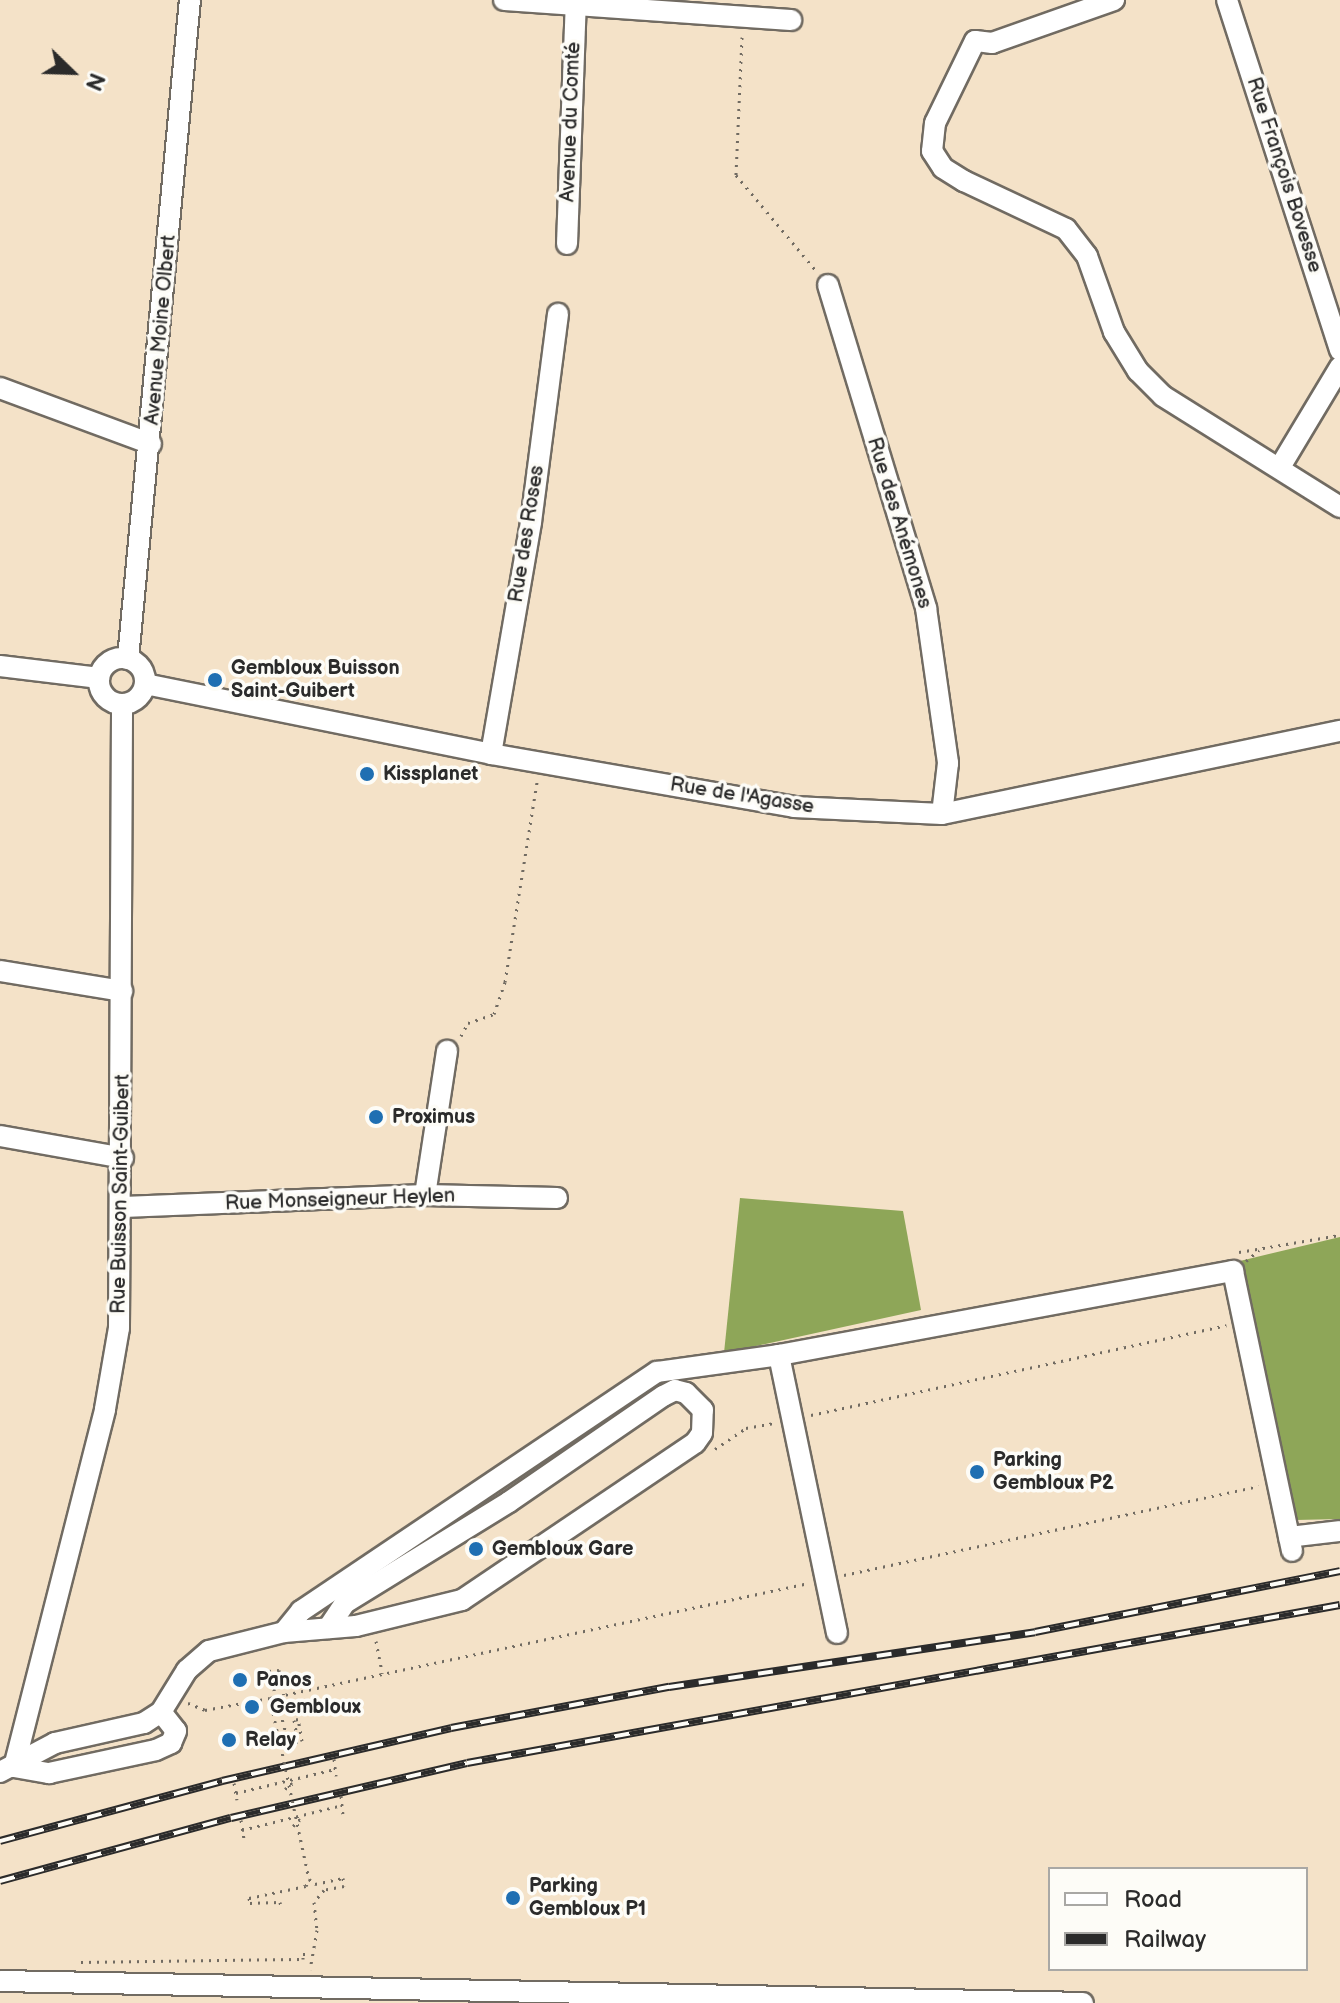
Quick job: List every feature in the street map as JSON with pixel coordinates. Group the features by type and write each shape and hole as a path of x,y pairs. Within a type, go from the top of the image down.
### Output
{"street":[{"name":"Avenue Moine Olbert","path":"128,659 151,444 190,0"},
{"path":"504,0 791,20"},
{"path":"1114,0 992,43 975,41 935,123 932,151 943,168 964,181 1066,229 1087,256 1114,332 1138,371 1163,396 1340,507"},
{"name":"Rue François Bovesse","path":"1227,0 1340,350"},
{"name":"Avenue du Comté","path":"567,244 576,3"},
{"name":"Rue des Anémones","path":"828,285 926,608 948,763 942,814"},
{"name":"Rue des Roses","path":"491,754 531,522 558,314"},
{"path":"1280,467 1340,367"},
{"path":"0,388 151,444"},
{"path":"128,659 142,671 145,684 134,700 122,704 107,699 99,678 113,660 128,659"},
{"path":"0,666 99,678"},
{"name":"Rue de l'Agasse","path":"145,684 491,754 794,807 942,814 1340,731"},
{"name":"Rue Buisson Saint-Guibert","path":"7,1769 105,1409 119,1328 123,1207 122,704"},
{"path":"0,971 122,991"},
{"path":"425,1195 447,1051"},
{"path":"0,1136 123,1158"},
{"name":"Rue Monseigneur Heylen","path":"123,1207 425,1195 557,1198"},
{"path":"284,1632 301,1611 657,1372 779,1355 1233,1271 1246,1321 1290,1544 1340,1531"},
{"path":"779,1355 837,1633"},
{"path":"7,1769 55,1743 144,1723 167,1705 187,1670 209,1651 284,1632 328,1628 434,1611 462,1600 695,1443 702,1433 703,1410 686,1393 675,1390 663,1396 509,1502 345,1603 328,1628"},
{"path":"7,1769 49,1773 156,1750 171,1743 176,1731 167,1705"},
{"path":"0,1981 1083,2003"}],"path":[{"path":"743,17 736,175 828,285"},
{"path":"447,1051 468,1023 494,1014 505,982 540,762"},
{"path":"708,1454 746,1428 1246,1321"},
{"path":"375,1640 383,1674"},
{"path":"282,1711 277,1712 269,1671 279,1670 284,1695"},
{"path":"167,1705 205,1710 374,1676"},
{"path":"270,1698 309,1879 307,1886 249,1898 250,1903 280,1902 281,1907"},
{"path":"273,1713 282,1711"},
{"path":"279,1738 287,1737 282,1711"},
{"path":"280,1746 302,1741 298,1719 294,1720 297,1735"},
{"path":"334,1759 336,1776"},
{"path":"236,1793 335,1769"},
{"path":"285,1789 292,1784 287,1781"},
{"path":"234,1783 237,1800"},
{"path":"341,1796 343,1814"},
{"path":"242,1830 342,1805"},
{"path":"293,1826 300,1820 294,1817"},
{"path":"241,1820 244,1838"},
{"path":"309,1879 315,1884 343,1878 344,1886 324,1890 314,1902 317,1930 310,1954 310,1967"},
{"path":"61,1983 63,1966 100,1958 303,1959 303,1954 310,1954"}],"green space":[{"path":"740,1198 903,1211 921,1310 724,1353"},
{"path":"1340,1237 1340,1519 1296,1520 1240,1261"}],"railway":[{"path":"0,1841 222,1781 451,1728 669,1687 1035,1632 1340,1571"},
{"path":"0,1881 231,1818 467,1763 1340,1605"}],"place":[{"name":"Gembloux Buisson Saint-Guibert","path":"215,680"},
{"name":"Kissplanet","path":"367,774"},
{"name":"Proximus","path":"376,1117"},
{"name":"Parking Gembloux P2","path":"977,1472"},
{"name":"Gembloux Gare","path":"476,1549"},
{"name":"Panos","path":"240,1680"},
{"name":"Gembloux","path":"252,1707"},
{"name":"Relay","path":"229,1740"},
{"name":"Parking Gembloux P1","path":"513,1898"}]}
